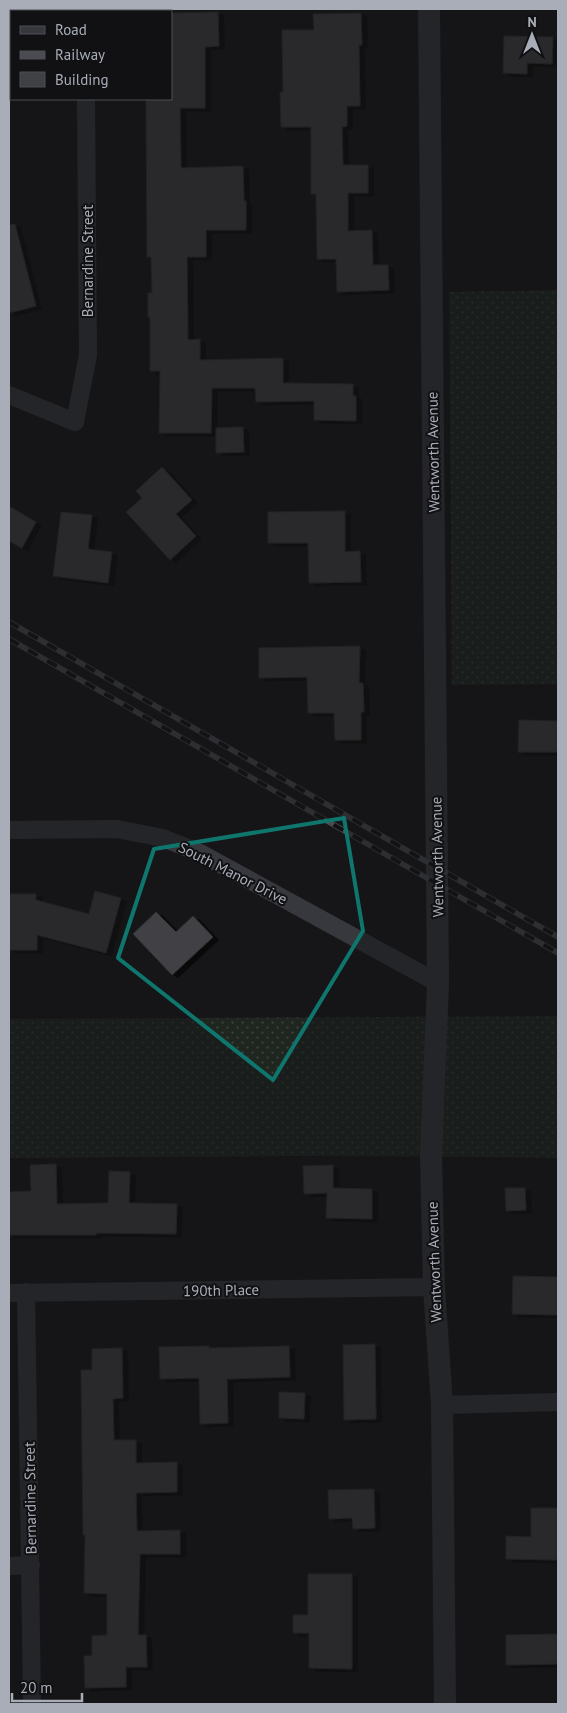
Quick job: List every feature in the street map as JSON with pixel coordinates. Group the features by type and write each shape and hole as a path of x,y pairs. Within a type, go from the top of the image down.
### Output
{"street":[{"name":"Wentworth Avenue","path":"429,9 438,983 431,1156 434,1286 442,1405 445,1704"},
{"name":"Bernardine Street","path":"9,396 75,422 88,355 86,100"},
{"name":"South Manor Drive","path":"9,830 116,829 163,838 200,853 438,983"},
{"name":"190th Place","path":"17,1292 434,1286"},
{"name":"Bernardine Street","path":"17,1292 31,1566 32,1704"},
{"path":"442,1405 558,1402"},
{"path":"9,1566 31,1566"}],"highlighted area":[{"path":"344,818 363,931 273,1080 118,958 154,849"}],"shaded area":[{"path":"558,290 558,684 452,685 449,292"},
{"path":"558,1016 558,1158 284,1156 9,1158 9,1019"}],"building":[{"path":"218,12 219,46 205,47 205,108 180,108 181,168 243,166 244,201 246,201 246,230 206,230 206,257 187,257 188,340 200,339 200,360 283,358 283,383 353,384 353,396 356,396 356,421 314,420 314,401 256,402 255,388 212,388 211,433 159,433 160,371 150,371 148,293 152,293 151,257 147,257 146,100 172,100 172,13"},
{"path":"361,13 362,45 359,45 360,106 347,106 347,126 342,127 343,165 368,165 368,193 348,193 348,231 372,230 373,265 388,265 389,290 337,292 336,259 317,259 316,194 311,194 311,127 281,127 280,92 283,92 282,30 314,30 313,14"},
{"path":"504,36 553,37 552,64 527,63 527,74 503,73"},
{"path":"15,224 36,306 9,313 9,225"},
{"path":"243,427 244,452 216,453 216,428"},
{"path":"162,467 192,500 176,514 196,536 170,560 126,512 142,498 136,491"},
{"path":"9,506 36,522 22,548 9,541"},
{"path":"345,511 345,552 360,551 361,582 309,583 308,543 268,543 268,512"},
{"path":"61,512 92,515 88,549 112,552 108,583 53,576"},
{"path":"360,646 359,683 363,683 364,712 361,712 361,740 335,740 334,713 308,713 307,677 259,678 259,648"},
{"path":"519,720 558,721 558,752 518,752"},
{"path":"95,891 121,898 106,953 37,935 37,950 9,950 9,894 36,894 36,900 89,914"},
{"path":"156,912 176,932 193,916 213,937 172,975 133,934"},
{"path":"56,1164 57,1204 108,1203 109,1171 130,1172 129,1203 177,1204 176,1234 9,1235 9,1192 31,1191 30,1165"},
{"path":"333,1165 333,1188 372,1189 372,1219 326,1218 327,1193 304,1194 303,1166"},
{"path":"505,1188 525,1188 526,1210 506,1211"},
{"path":"513,1276 558,1277 558,1315 512,1314"},
{"path":"375,1344 376,1419 344,1420 343,1345"},
{"path":"209,1346 209,1348 289,1346 290,1377 227,1379 228,1423 200,1424 199,1378 160,1379 159,1347"},
{"path":"122,1348 123,1398 113,1399 114,1440 136,1440 136,1463 177,1462 177,1492 136,1493 137,1531 180,1530 180,1554 140,1554 138,1635 146,1635 147,1667 126,1667 126,1687 85,1688 84,1656 92,1656 92,1636 107,1635 107,1594 84,1593 85,1535 83,1535 81,1370 92,1370 92,1349"},
{"path":"279,1392 305,1393 304,1419 279,1418"},
{"path":"374,1489 375,1528 353,1529 352,1518 329,1519 328,1490"},
{"path":"531,1508 558,1508 557,1560 506,1559 506,1536 531,1537"},
{"path":"308,1574 352,1574 352,1669 309,1668 309,1633 293,1633 293,1615 308,1615"},
{"path":"558,1634 558,1664 506,1665 506,1635"}],"railway":[{"path":"9,622 558,937"},
{"path":"9,639 558,953"}]}
